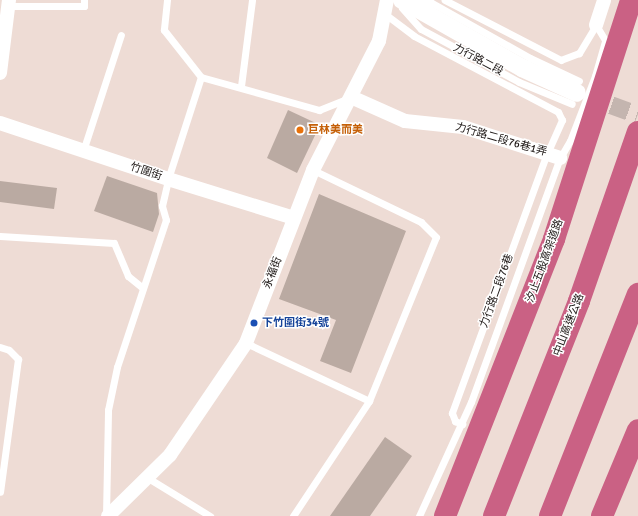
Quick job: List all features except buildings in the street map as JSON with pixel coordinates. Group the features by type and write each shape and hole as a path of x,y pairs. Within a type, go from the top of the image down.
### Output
{"highway":[{"name":"汐止五股高架道路","path":"446,516 554,239 631,0"},
{"name":"中山高速公路","path":"494,516 579,301 638,132"},
{"path":"550,516 638,294"},
{"path":"602,516 638,430"}],"street":[{"name":"力行路二段","path":"402,0 522,68 576,93"},
{"path":"596,25 604,0"},
{"path":"0,73 2,35 8,3"},
{"name":"永福街","path":"107,516 148,478 170,455 246,343 313,170 379,41 386,7"},
{"name":"力行路二段76巷1弄","path":"351,97 404,121 463,127 553,155"},
{"name":"竹圍街","path":"0,123 168,180 294,218"}],"lane":[{"path":"8,3 84,6 84,0"},
{"path":"168,0 164,30 201,77 241,86 319,110 351,97"},
{"path":"241,86 252,0"},
{"name":"力行路二段","path":"395,0 421,29 519,82 576,93"},
{"path":"422,0 432,3 530,58 576,93"},
{"path":"445,0 561,60 579,53 596,25 605,40 570,141 553,155"},
{"path":"386,7 414,36 558,112 562,120 553,155"},
{"path":"83,151 121,35"},
{"path":"107,516 108,410 117,367 166,220 162,206 168,180 201,77"},
{"name":"力行路二段76巷","path":"462,424 455,421 452,413 553,155"},
{"name":"力行路二段76巷","path":"419,516 462,424 553,155"},
{"path":"293,516 369,401 436,237 421,222 313,170"},
{"path":"0,236 114,243 128,276 143,288"},
{"path":"246,343 369,401"},
{"path":"0,347 9,350 18,359 0,492"},
{"path":"148,478 210,516"}],"tunnel":[{"path":"586,96 638,115"}],"place":[{"name":"巨林美而美","path":"300,130"},
{"name":"下竹圍街34號","path":"254,323"}]}
